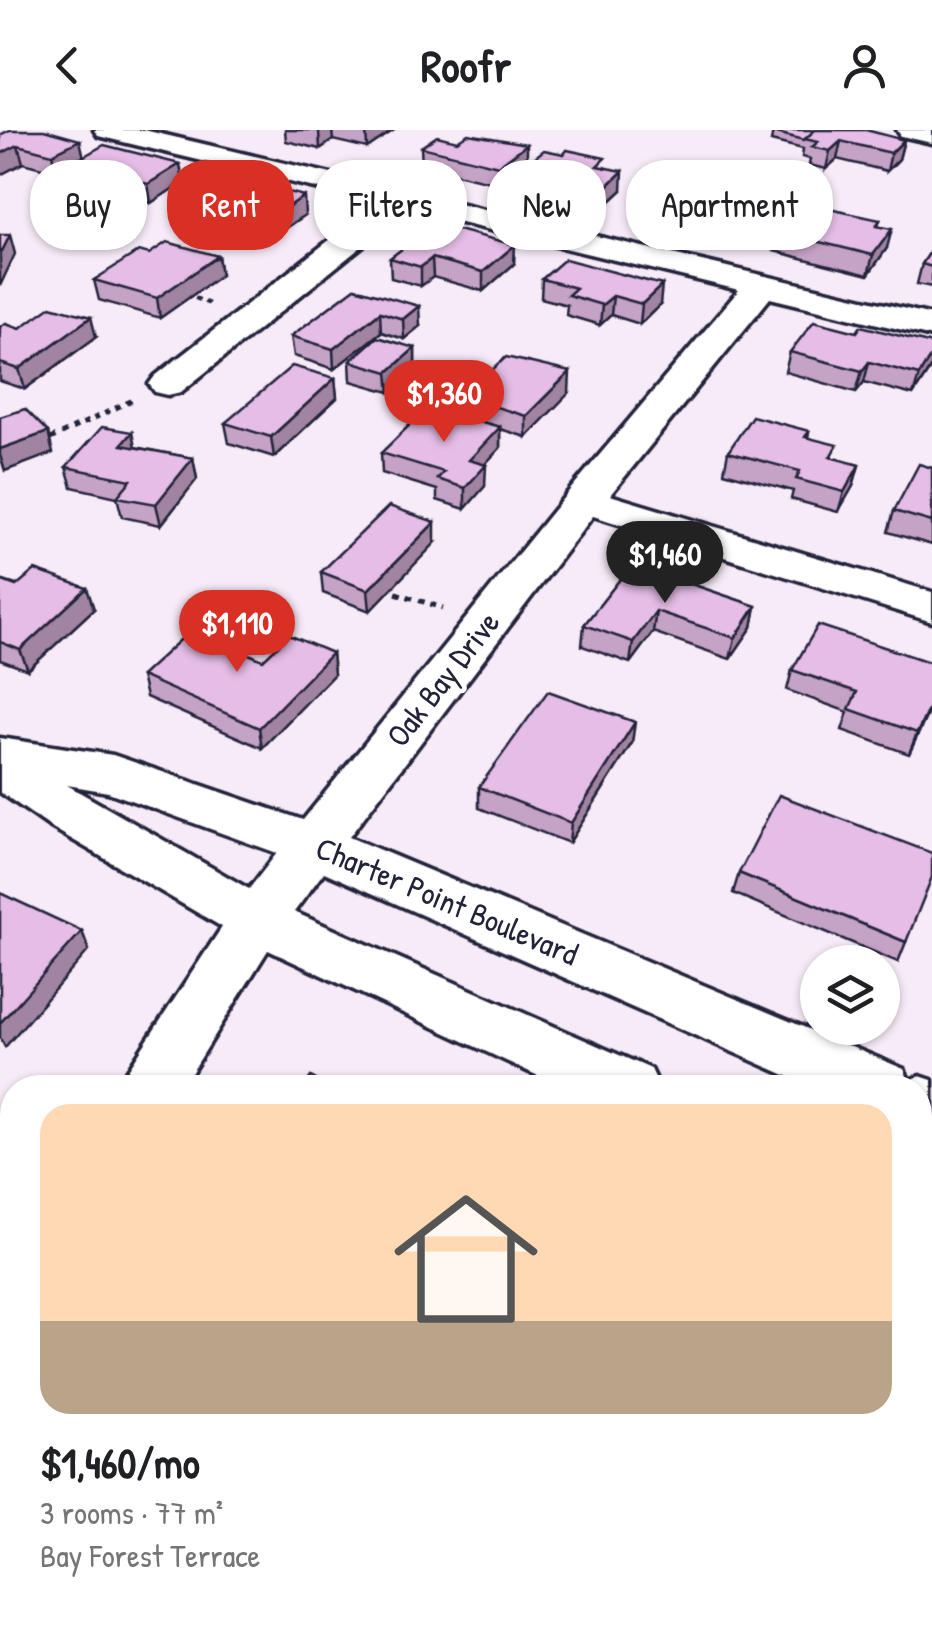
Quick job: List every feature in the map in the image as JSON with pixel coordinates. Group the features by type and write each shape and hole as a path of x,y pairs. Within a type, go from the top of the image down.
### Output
{"street":[{"path":"108,130 314,179"},
{"path":"912,130 932,134"},
{"path":"467,216 932,326"},
{"path":"168,384 338,250"},
{"name":"Oak Bay Drive","path":"155,1075 257,920 584,500 761,286"},
{"path":"584,500 932,608"},
{"name":"Charter Point Boulevard","path":"0,756 113,774 316,844 852,1075"},
{"path":"0,766 68,812 257,920 600,1075"}],"path":[{"path":"50,439 168,384"},
{"path":"396,592 442,608"}],"building":[{"path":"10,130 44,130 80,140 52,154 18,145 0,154 0,135"},
{"path":"775,130 810,130 814,131 804,140"},
{"path":"815,130 866,130 904,140 891,153 841,141 830,151 812,147 818,142 805,139"},
{"path":"468,134 527,144 506,160 487,160 487,163 421,147 437,136 457,141"},
{"path":"104,145 167,161 167,172 148,184 147,160 77,160"},
{"path":"544,150 605,158 603,160 532,160"},
{"path":"606,168 623,171 606,187"},
{"path":"833,210 880,220 876,226 892,229 873,255 833,245"},
{"path":"467,232 487,238 487,250 509,250 483,272 432,258 421,267 390,258 401,250 467,250"},
{"path":"0,235 10,235 0,255"},
{"path":"167,242 167,250 196,250 218,256 157,298 94,280 139,251 149,254"},
{"path":"932,249 932,267 922,264"},
{"path":"565,259 662,285 642,304 613,296 602,305 568,295 576,288 542,279"},
{"path":"355,288 419,306 403,319 380,312 333,349 291,336"},
{"path":"51,306 91,317 19,369 0,363 0,327 6,323 20,328"},
{"path":"814,321 857,332 861,326 932,344 932,354 919,375 869,362 862,371 790,352"},
{"path":"377,337 415,348 388,372 350,361"},
{"path":"506,357 570,372 526,416 463,397"},
{"path":"292,366 335,378 271,437 225,423"},
{"path":"428,407 500,427 469,460 486,465 465,488 437,479 444,472 381,453"},
{"path":"25,409 48,432 0,449 0,417"},
{"path":"752,416 809,431 805,437 837,445 830,457 859,465 844,492 796,479 800,471 728,452"},
{"path":"102,427 132,432 121,445 193,458 156,504 117,497 131,480 66,467"},
{"path":"919,464 932,468 932,522 894,511"},
{"path":"389,506 435,522 368,590 321,572"},
{"path":"632,564 756,606 735,638 656,611 633,642 584,625"},
{"path":"35,570 87,588 20,650 0,642 0,580 16,586"},
{"path":"818,625 932,663 932,701 917,733 849,709 857,692 792,670"},
{"path":"191,630 263,660 289,635 332,653 259,728 141,676"},
{"path":"548,691 635,722 571,823 479,787"},
{"path":"779,795 932,853 932,877 906,942 739,873"},
{"path":"0,893 82,931 0,1023"}]}
